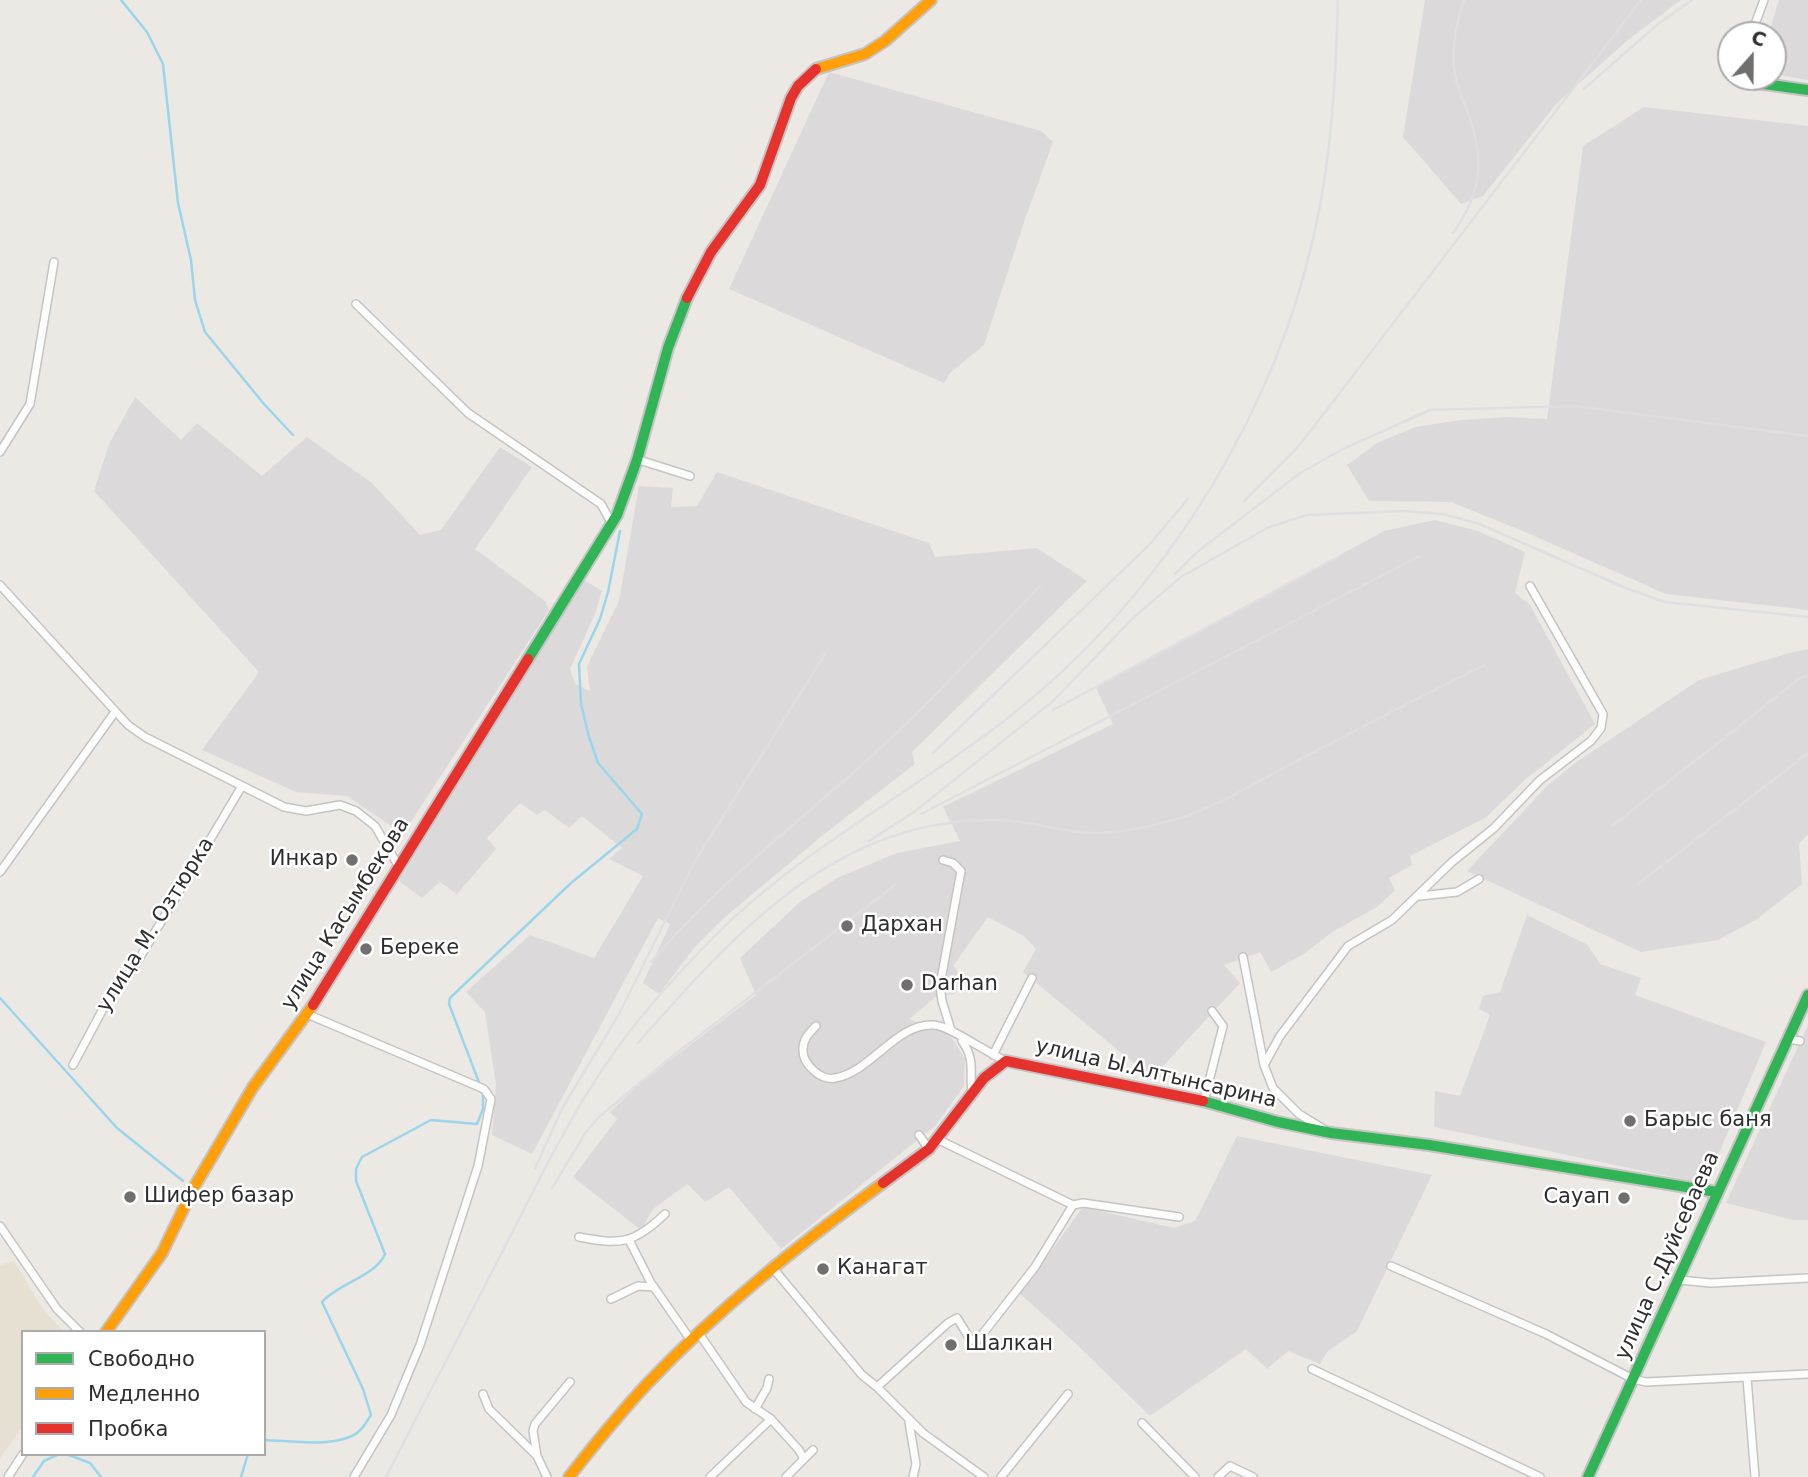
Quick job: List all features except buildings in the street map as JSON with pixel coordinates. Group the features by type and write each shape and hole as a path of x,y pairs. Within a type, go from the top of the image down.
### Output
{"street":[{"name":"улица Касымбекова","path":"107,1330 162,1253 193,1189 253,1087 307,1014 614,519 629,488 669,338 707,257 757,193 771,162 793,94 808,75 827,63 856,58 885,40 931,0"},
{"path":"1756,21 1764,0"},
{"path":"1787,86 1808,90"},
{"path":"0,453 30,404 54,262"},
{"path":"356,304 468,413 601,504 614,519"},
{"path":"636,459 690,476"},
{"path":"0,585 3,596 128,725 145,737 284,807 306,811 340,804 356,811 376,825 399,867"},
{"path":"1264,1065 1280,1036 1348,946 1392,920 1452,862 1494,828 1540,780 1591,741 1601,728 1603,714 1530,586"},
{"path":"0,872 115,712"},
{"name":"улица М. Озтюрка","path":"74,1065 111,994 133,969 242,786"},
{"path":"943,860 953,863 961,871 940,985 951,1030"},
{"path":"1419,896 1457,892 1479,879"},
{"path":"1243,957 1264,1065 1273,1088 1300,1114 1331,1133"},
{"path":"993,1055 1032,978"},
{"name":"улица С.Дуйсебаева","path":"1588,1477 1717,1192 1794,1040 1808,995"},
{"path":"1204,1101 1223,1026 1212,1011"},
{"path":"307,1014 484,1089 491,1099 478,1166 420,1345 391,1415 355,1477"},
{"path":"816,1026 807,1035 803,1052 814,1070 829,1079 841,1077 862,1066 898,1038 919,1027 935,1025 951,1030 959,1037 1006,1060"},
{"path":"959,1037 970,1054 972,1093"},
{"name":"улица Ы.Алтынсарина","path":"569,1477 624,1409 694,1336 772,1267 929,1149 939,1140 988,1073 1006,1060 1204,1101 1278,1122 1331,1133 1429,1145 1717,1192"},
{"path":"919,1135 929,1149"},
{"path":"939,1140 1073,1205 1083,1203 1180,1217"},
{"path":"877,1387 957,1318 970,1339 976,1341 1035,1267 1073,1205"},
{"path":"579,1237 620,1242 629,1240 647,1230 665,1214"},
{"path":"0,1226 57,1309 78,1330"},
{"path":"629,1240 654,1287 746,1402 771,1419 804,1459"},
{"name":"улица С.Дуйсебаева","path":"1391,1266 1546,1334 1633,1379"},
{"path":"772,1267 862,1375 909,1421 984,1477"},
{"path":"1679,1280 1711,1283 1808,1278"},
{"path":"611,1300 638,1286 654,1287"},
{"path":"1312,1369 1540,1477"},
{"path":"1633,1379 1646,1382 1808,1374"},
{"path":"1747,1378 1755,1477"},
{"path":"755,1409 769,1379"},
{"path":"547,1477 537,1457 533,1431 535,1424 570,1382"},
{"path":"483,1394 489,1409 537,1457"},
{"path":"1001,1477 1068,1394"},
{"path":"710,1477 771,1419"},
{"path":"909,1421 916,1464 913,1477"},
{"path":"1142,1423 1195,1477"},
{"path":"786,1477 813,1450"},
{"path":"8,1477 22,1456"},
{"path":"1218,1477 1226,1468 1234,1467 1253,1477"}],"shaded area":[{"path":"1425,0 1681,0 1629,39 1557,103 1483,196 1461,204 1403,137"},
{"path":"1779,0 1808,0 1808,80 1787,76 1787,21 1772,21"},
{"path":"829,72 1041,131 1053,142 984,345 950,373 944,383 729,289"},
{"path":"1644,107 1808,126 1808,610 1666,594 1451,502 1369,501 1347,465 1377,443 1415,427 1508,417 1547,419 1583,146"},
{"path":"135,397 181,440 197,423 262,476 307,437 372,483 420,535 441,530 500,447 532,467 475,549 545,601 549,610 403,834 347,796 296,792 202,750 259,672 94,491 109,444"},
{"path":"717,472 929,543 935,557 1037,548 1087,581 912,752 915,764 823,835 724,918 694,948 659,994 643,983 670,924 658,918 532,1154 492,1135 496,1085 485,1012 466,992 530,935 594,958 643,876 609,859 622,848 582,816 569,828 545,810 537,815 520,803 487,838 496,849 457,894 440,882 422,898 399,881 584,580 602,591 595,614 570,669 575,684 590,691 587,666 619,601 639,486 673,488 671,507 697,506"},
{"path":"1435,520 1478,531 1525,552 1515,593 1530,605 1595,724 1526,779 1485,818 1410,856 1412,865 1389,878 1395,890 1377,907 1332,932 1304,954 1271,972 1260,952 1224,965 1240,983 1152,1078 1023,972 1036,949 1024,936 988,917 953,966 966,981 954,994 937,996 909,1019 950,1035 965,1059 964,1086 935,1126 781,1249 729,1187 705,1202 687,1184 653,1209 641,1230 573,1177 617,1119 610,1112 644,1080 756,995 740,958 801,901 839,877 897,853 960,841 943,807 1113,724 1096,688 1384,531"},
{"path":"1808,649 1808,834 1799,844 1802,884 1757,919 1718,940 1641,952 1467,871 1547,786 1575,763 1699,680"},
{"path":"1527,915 1588,945 1600,964 1641,978 1635,995 1766,1042 1706,1184 1434,1127 1435,1091 1460,1096 1490,1015 1479,1009 1483,996 1500,992"},
{"path":"1808,1025 1808,1220 1793,1220 1726,1203"},
{"path":"1237,1136 1432,1175 1357,1331 1328,1351 1320,1364 1288,1351 1267,1369 1246,1349 1150,1416 1020,1294 1083,1207 1174,1228 1195,1221"},
{"path":"14,1261 44,1311 62,1330 21,1330 21,1429 0,1458 0,1265"}],"waterway":[{"path":"121,0 147,32 163,64 178,203 191,260 195,300 205,332 293,435"},
{"path":"480,1085 449,1004 450,998 571,883 637,829 642,814 598,763 581,704 579,664 600,619 620,531"},
{"path":"0,998 117,1128 183,1181"},
{"path":"266,1440 309,1442 342,1439 358,1432 371,1415 363,1389 322,1302 374,1268 385,1254 356,1181 356,1169 362,1157 431,1120 477,1124 483,1109 483,1091"},
{"path":"33,1477 44,1461 55,1456"},
{"path":"71,1456 90,1463 101,1477"},
{"path":"241,1477 247,1456"}],"railway":[{"path":"386,1477 562,1136 605,1065 651,1005 705,946 774,883 967,749 1063,671 1117,615 1166,554 1210,489 1248,421 1279,349 1304,275 1321,200 1328,150 1338,0"},
{"path":"1453,233 1470,205 1478,177 1474,132 1457,85 1454,66 1455,37 1464,0"},
{"path":"1244,501 1297,448 1641,0"},
{"path":"1584,89 1658,24 1692,0"},
{"path":"1175,574 1196,553 1300,473 1343,449 1430,410 1574,406 1808,436"},
{"path":"933,753 1149,545 1188,499"},
{"path":"869,841 914,812 1053,701 1134,617 1181,577 1267,528 1307,515 1404,511 1442,514 1477,523 1628,589 1665,602 1808,617"},
{"path":"1053,710 1338,557"},
{"path":"921,814 1418,557"},
{"path":"651,962 724,886 904,726 1040,586"},
{"path":"535,1168 563,1107 619,1014 695,861 825,654"},
{"path":"638,1043 713,961 752,923 794,889 840,860 888,838 941,824 999,820 1081,832 1111,833 1183,817 1230,797 1484,665"},
{"path":"1612,826 1799,679 1808,675"},
{"path":"1638,884 1808,753"},
{"path":"552,1188 586,1132 599,1117 665,1062 895,885"}],"traffic: fast":[{"path":"1787,87 1808,90"},
{"path":"528,659 617,515 637,460 668,348 687,298"},
{"path":"1588,1477 1808,995"},
{"path":"1203,1101 1278,1122 1331,1133 1429,1145 1717,1192"}],"traffic: slow":[{"path":"816,69 865,54 885,41 931,0"},
{"path":"107,1330 162,1253 193,1189 253,1087 313,1005"},
{"path":"569,1477 607,1429 675,1355 791,1253 883,1183"}],"traffic: jam":[{"path":"687,298 711,252 760,185 791,98 798,86 816,69"},
{"path":"313,1005 528,659"},
{"path":"883,1183 929,1149 984,1078 1006,1061 1203,1101"}],"place":[{"name":"Инкар","path":"352,860"},
{"name":"Дархан","path":"847,926"},
{"name":"Береке","path":"366,949"},
{"name":"Darhan","path":"907,985"},
{"name":"Барыс баня","path":"1630,1121"},
{"name":"Шифер базар","path":"130,1197"},
{"name":"Сауап","path":"1624,1198"},
{"name":"Канагат","path":"823,1269"},
{"name":"Шалкан","path":"951,1345"}]}
